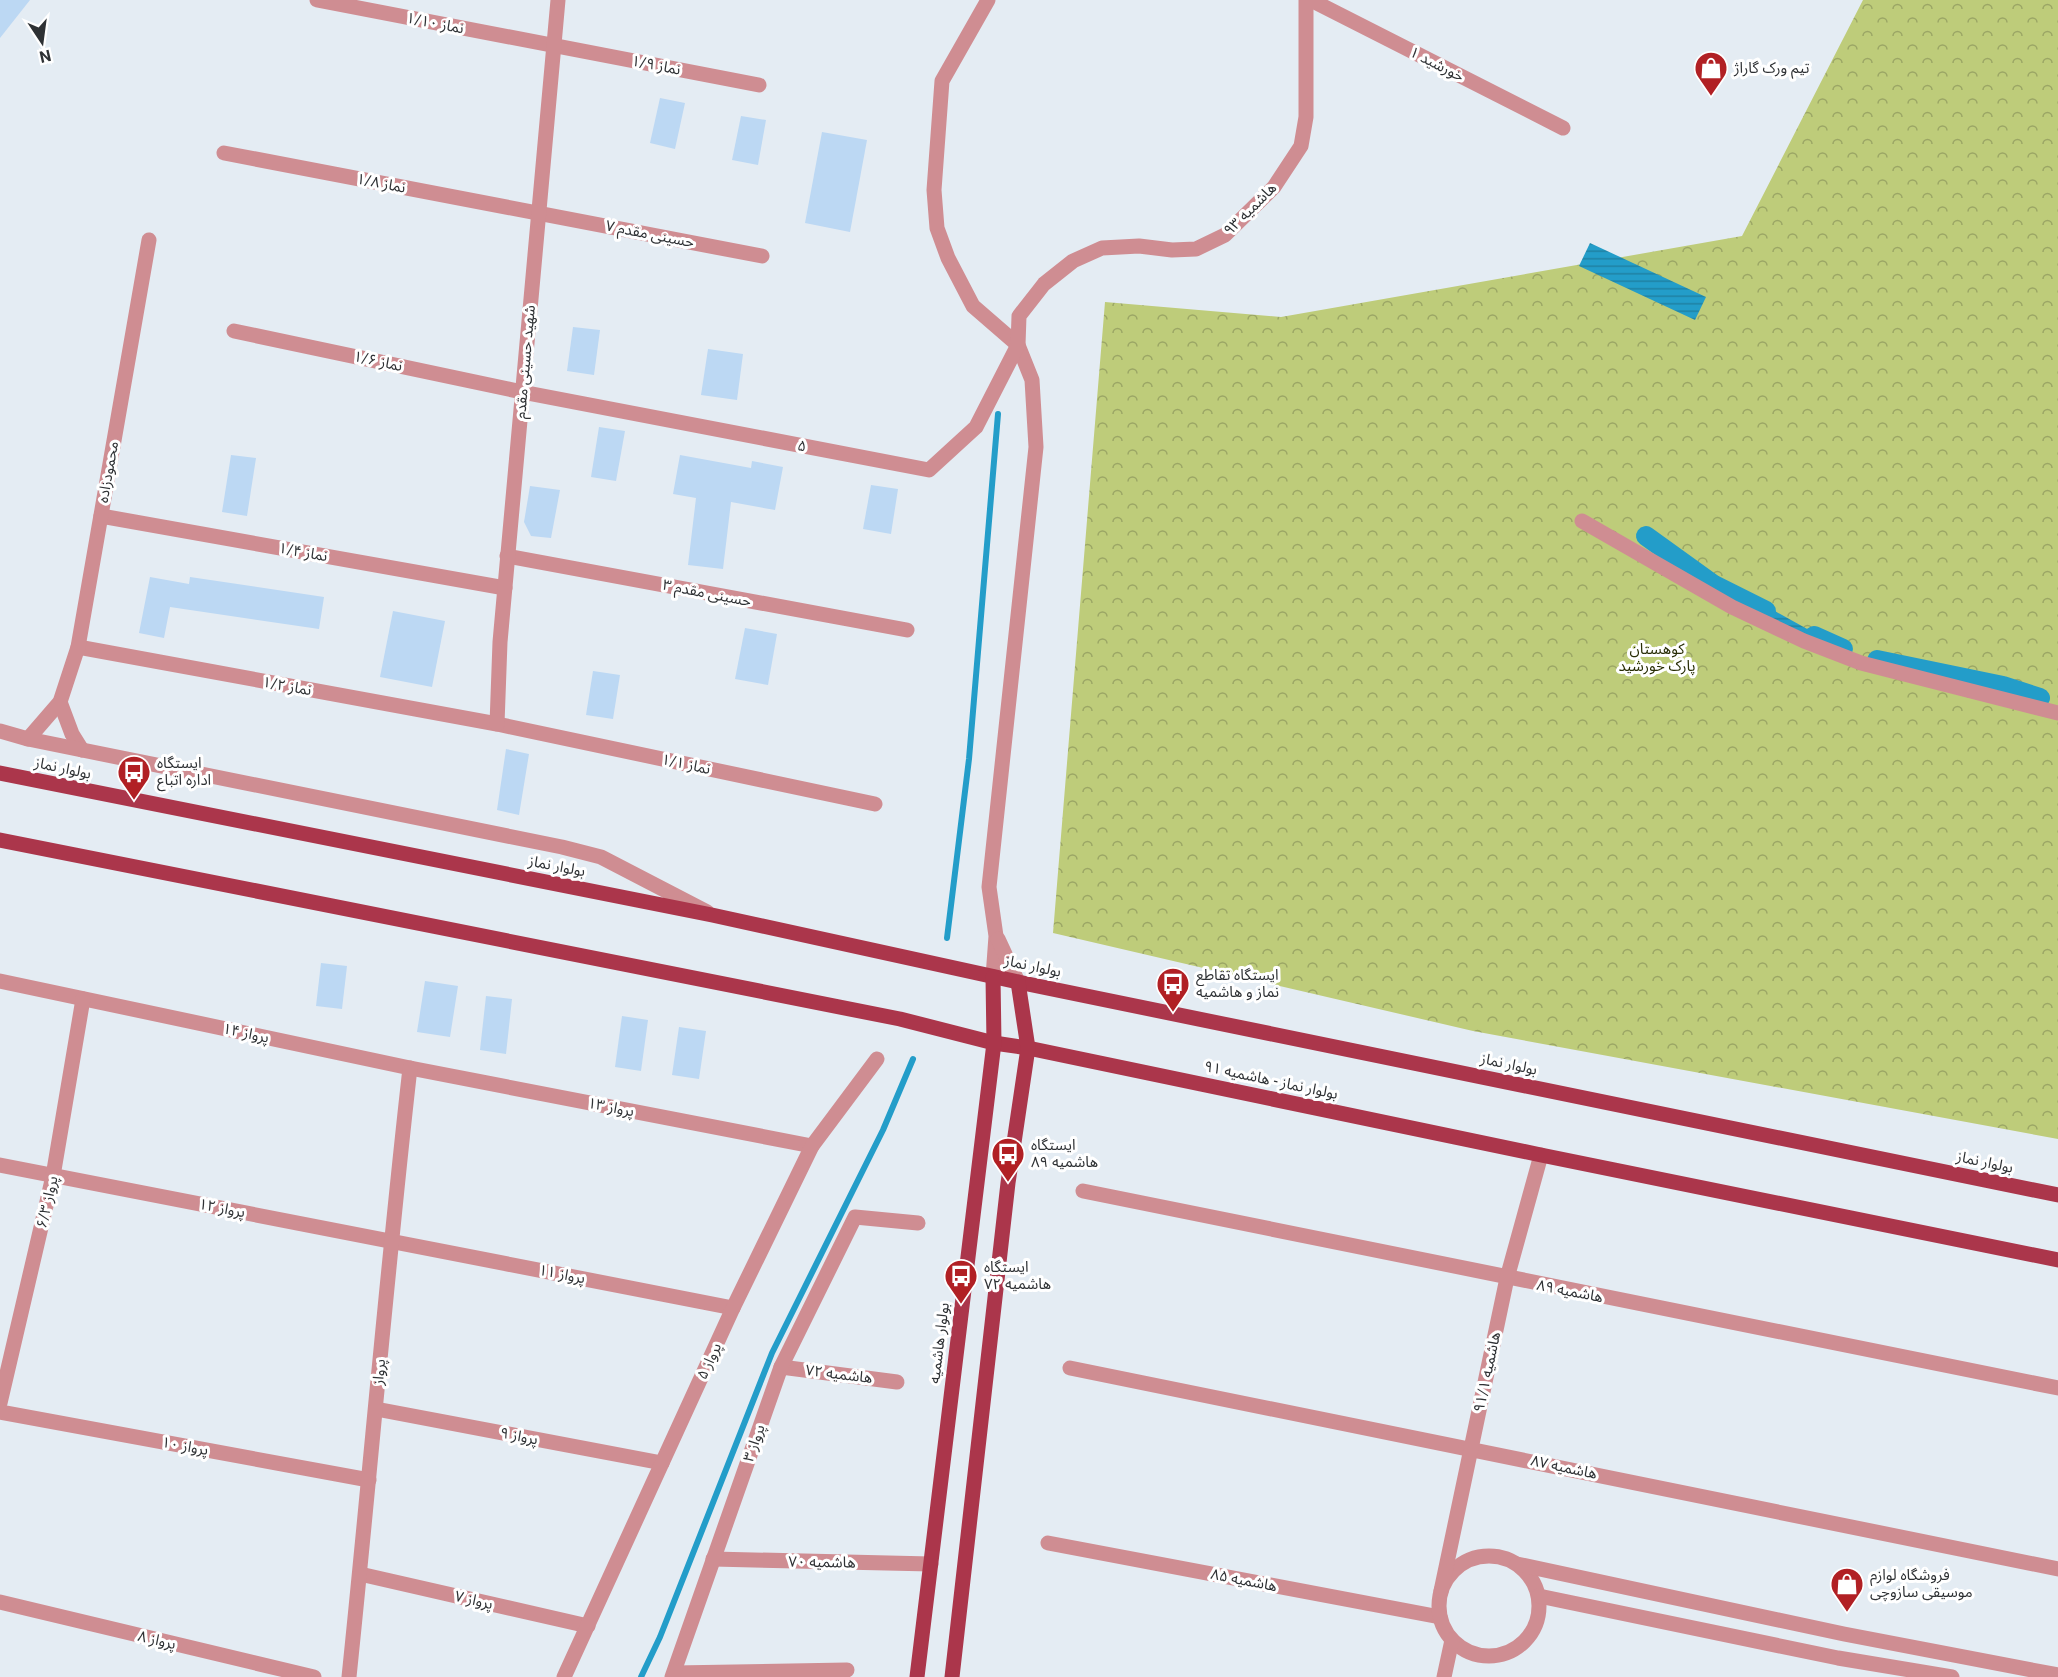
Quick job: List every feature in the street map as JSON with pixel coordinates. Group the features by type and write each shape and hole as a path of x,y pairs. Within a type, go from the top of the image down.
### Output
{"main road":[{"name":"بولوار نماز","path":"0,773 712,915 1018,982 2058,1196"},
{"path":"0,840 889,1017 994,1043"},
{"name":"بولوار هاشمیه","path":"917,1677 994,1043 993,976"},
{"path":"952,1677 1008,1183 1028,1048 1018,982"},
{"name":"بولوار نماز - هاشمیه ۹۱","path":"994,1043 1028,1048 1541,1155"},
{"path":"1541,1155 2058,1260"}],"street":[{"name":"نماز ۱/۱۰","path":"317,0 554,46"},
{"name":"شهید حسینی مقدم","path":"496,724 507,555 558,0"},
{"path":"988,0 942,81 934,190 937,228 948,258 973,306 1018,345 1032,380 1036,447 989,887 996,936 993,976"},
{"name":"هاشمیه ۹۳","path":"1018,345 1019,316 1044,285 1073,261 1102,248 1138,246 1172,250 1196,249 1225,235 1274,187 1301,146 1306,117 1306,0"},
{"name":"خورشید ۱","path":"1311,0 1563,128"},
{"name":"نماز ۱/۹","path":"554,46 759,85"},
{"name":"نماز ۱/۸","path":"224,153 538,213"},
{"name":"حسینی مقدم ۷","path":"538,213 762,256"},
{"name":"محمودزاده","path":"28,739 60,702 78,647 149,240"},
{"name":"نماز ۱/۶","path":"234,331 522,392"},
{"name":"۵","path":"522,392 929,470 976,427 1018,345"},
{"name":"نماز ۱/۴","path":"101,516 505,588"},
{"path":"1582,521 1732,608 1804,641 1861,663 2058,713"},
{"name":"حسینی مقدم ۳","path":"507,555 907,630"},
{"name":"نماز ۱/۲","path":"78,647 496,724"},
{"path":"60,702 72,734 82,750"},
{"name":"نماز ۱/۱","path":"496,724 875,804"},
{"path":"0,731 28,739 571,850 618,865 712,915"},
{"path":"996,936 1018,982"},
{"name":"پرواز ۱۴","path":"0,981 410,1068"},
{"name":"پرواز ۶/۳","path":"0,1403 53,1176 83,999"},
{"name":"پرواز ۵","path":"564,1677 733,1308 812,1146 877,1059"},
{"name":"پرواز ۱۳","path":"410,1068 812,1146"},
{"name":"پرواز","path":"350,1677 390,1241 410,1068"},
{"name":"هاشمیه ۹۱/۱","path":"1441,1591 1507,1278 1541,1155"},
{"name":"پرواز ۱۲","path":"0,1165 390,1241"},
{"name":"هاشمیه ۸۹","path":"1083,1191 2058,1388"},
{"name":"پرواز ۳","path":"673,1675 781,1367 855,1217 918,1223"},
{"name":"پرواز ۱۱","path":"390,1241 733,1308"},
{"name":"هاشمیه ۷۲","path":"781,1367 897,1382"},
{"name":"هاشمیه ۸۷","path":"1070,1368 2058,1569"},
{"name":"پرواز ۹","path":"376,1408 662,1463"},
{"name":"پرواز ۱۰","path":"0,1412 369,1480"},
{"name":"هاشمیه ۸۵","path":"1048,1544 1440,1617"},
{"path":"1517,1564 1527,1573 1539,1596 1539,1609 1534,1628 1523,1644 1500,1655 1487,1657 1462,1648 1444,1629 1440,1617 1441,1591 1456,1569 1473,1560 1492,1556 1517,1564 1844,1634 2058,1675"},
{"name":"هاشمیه ۷۰","path":"713,1559 931,1564"},
{"name":"پرواز ۷","path":"360,1574 588,1626"},
{"path":"1539,1596 1838,1658 1952,1677"},
{"name":"پرواز ۸","path":"0,1602 314,1677"},
{"path":"1444,1677 1452,1640"},
{"path":"673,1675 847,1670"}],"green space":[{"name":"کوهستان پارک خورشید","path":"1863,0 2058,0 2058,1139 1473,1031 1053,933 1105,302 1281,317 1742,236"}],"water":[{"path":"1590,243 1706,297 1695,320 1579,266"},
{"path":"1773,610 1809,630 1814,636 1803,637 1767,616 1766,611"}],"building":[{"path":"0,0 30,0 0,38"},
{"path":"660,98 685,103 675,149 650,143"},
{"path":"741,116 766,120 758,165 732,160"},
{"path":"822,132 867,140 850,232 805,223"},
{"path":"573,327 600,330 594,375 567,371"},
{"path":"708,349 743,354 737,400 701,395"},
{"path":"599,427 625,431 616,481 591,477"},
{"path":"231,455 256,458 247,516 222,512"},
{"path":"680,455 751,468 752,461 783,467 775,510 731,502 723,569 688,565 696,498 673,494"},
{"path":"871,485 898,489 891,534 863,529"},
{"path":"530,486 560,490 551,538 531,536 524,522"},
{"path":"150,577 189,584 190,577 324,597 319,629 170,607 164,638 139,633"},
{"path":"393,611 445,621 432,687 380,677"},
{"path":"745,628 777,634 768,685 735,679"},
{"path":"593,671 620,675 613,719 586,715"},
{"path":"506,749 529,754 519,815 497,810"},
{"path":"321,963 347,966 342,1009 316,1006"},
{"path":"425,981 458,986 450,1037 417,1032"},
{"path":"486,996 512,999 506,1054 480,1050"},
{"path":"622,1016 648,1020 641,1071 615,1067"},
{"path":"679,1027 706,1031 699,1079 672,1075"}],"waterway":[{"path":"947,938 969,759 998,414"},
{"path":"1646,536 1714,585 1766,611"},
{"path":"1814,636 1843,649"},
{"path":"1877,660 2003,686 2040,698"},
{"path":"641,1677 660,1637 772,1353 883,1130 913,1059"}],"place":[{"name":"تیم ورک گاراژ","path":"1711,97"},
{"name":"ایستگاه اداره اتباع","path":"134,801"},
{"name":"ایستگاه تقاطع نماز و هاشمیه","path":"1173,1013"},
{"name":"ایستگاه هاشمیه ۸۹","path":"1008,1183"},
{"name":"ایستگاه هاشمیه ۷۲","path":"961,1305"},
{"name":"فروشگاه لوازم موسیقی سازوچی","path":"1847,1613"}]}
